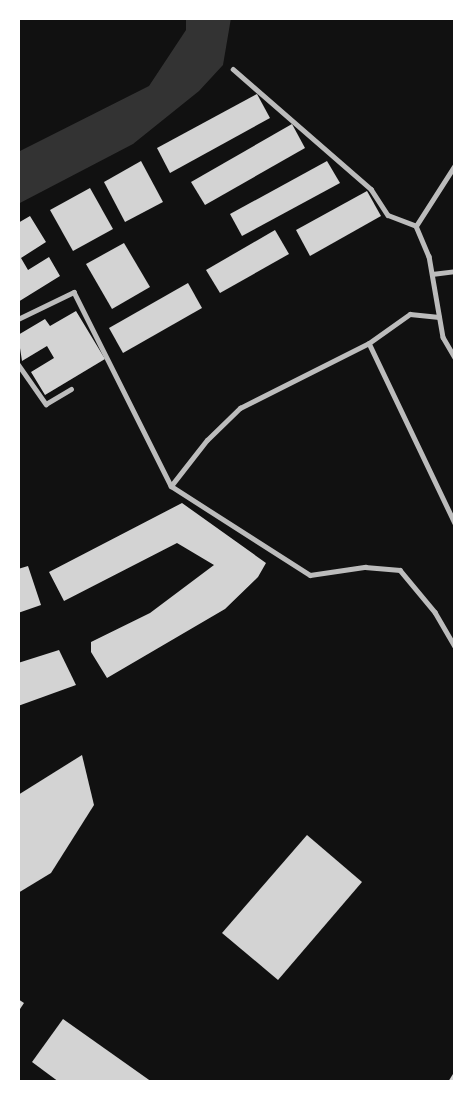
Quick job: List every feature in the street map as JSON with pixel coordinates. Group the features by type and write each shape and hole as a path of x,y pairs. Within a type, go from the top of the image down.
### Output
{"lane":[{"path":"233,69 371,189 388,215 416,226"},
{"path":"416,226 455,165"},
{"path":"416,226 432,274 439,317 455,358"},
{"path":"432,274 455,271"},
{"path":"18,319 74,292 171,486 310,575 365,567 400,570 435,612 455,646"},
{"path":"171,486 207,440 240,408 369,343 410,314 439,317"},
{"path":"369,343 455,523"},
{"path":"18,364 46,404 71,389"}],"shaded area":[{"path":"186,18 231,18 223,65 199,91 133,144 18,204 18,152 149,86 186,30"}],"building":[{"path":"257,94 270,118 170,173 157,148"},
{"path":"292,124 305,148 205,205 191,182"},
{"path":"141,161 163,202 125,222 104,182"},
{"path":"327,161 340,183 242,236 230,214"},
{"path":"90,188 113,229 73,251 50,210"},
{"path":"367,191 381,216 310,256 296,230"},
{"path":"30,216 46,242 21,258 28,270 49,257 60,276 18,302 18,223"},
{"path":"275,230 289,254 220,293 206,270"},
{"path":"124,243 150,287 112,309 86,264"},
{"path":"188,283 202,308 123,353 109,328"},
{"path":"76,311 105,359 45,395 31,372 54,358 47,346 22,361 18,335 45,319 50,326"},
{"path":"182,503 266,563 258,577 225,609 107,678 91,652 91,642 150,613 214,565 177,543 64,601 49,572"},
{"path":"28,566 41,605 18,613 18,569"},
{"path":"59,650 76,685 18,706 18,663"},
{"path":"82,755 94,805 51,873 18,893 18,795"},
{"path":"307,835 362,882 278,980 222,933"},
{"path":"18,999 24,1003 18,1012"},
{"path":"63,1019 152,1082 59,1082 32,1062"},
{"path":"453,1074 455,1082 448,1082"}]}
